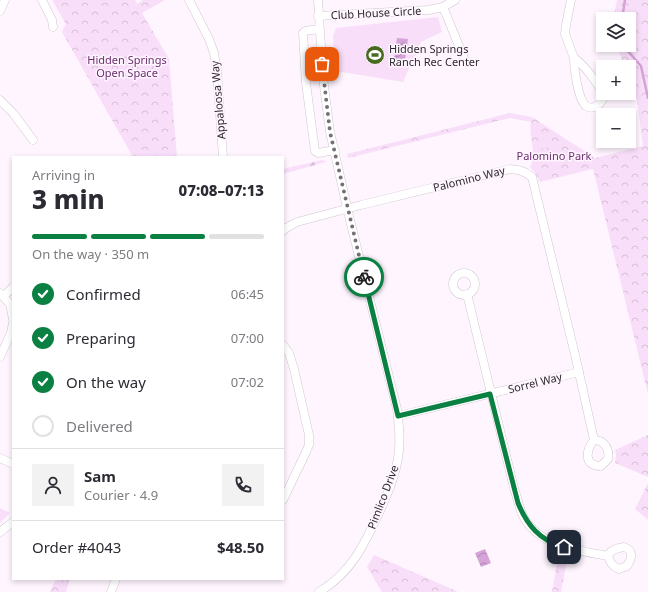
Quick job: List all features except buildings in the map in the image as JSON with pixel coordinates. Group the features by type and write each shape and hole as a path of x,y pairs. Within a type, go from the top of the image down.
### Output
{"street":[{"path":"0,11 5,0"},
{"path":"42,0 52,20 53,27"},
{"name":"Appaloosa Way","path":"189,0 209,39 214,53 217,73 223,156"},
{"name":"Pimlico Drive","path":"318,0 319,29 330,132 347,209 398,416 399,439 398,458 391,484 361,550 343,573 324,591"},
{"name":"Club House Circle","path":"318,16 415,12 429,10 455,0"},
{"path":"570,0 565,34 574,58 574,69 582,100 586,105 591,107 597,106 602,101 603,95 583,64 574,58"},
{"path":"442,6 464,58"},
{"path":"319,29 303,32 306,83 316,151 318,153 335,150"},
{"path":"0,100 13,113 34,140"},
{"name":"Palomino Way","path":"284,230 298,222 510,169 525,172 532,178 594,440"},
{"path":"12,287 2,294 10,304 12,310"},
{"path":"467,294 490,394 518,503 523,516 537,533 547,541 556,545 608,556"},
{"path":"0,357 12,328"},
{"path":"284,346 289,353 308,424 309,435 309,445 284,498"},
{"name":"Sorrel Way","path":"398,416 579,372"},
{"path":"0,458 12,464"},
{"path":"0,532 12,523"},
{"path":"111,592 116,580"}],"green space":[{"name":"Hidden Springs Open Space","path":"52,0 135,0 137,4 143,0 165,0 142,13 169,59 177,156 132,156 62,32 66,24"},
{"name":"Palomino Park","path":"617,0 648,0 648,394 593,169 540,182 530,167 533,157 530,127 531,122 510,118 348,158 347,154 510,113 532,117 595,158 643,146 636,97 636,60 622,60 619,52 636,52 636,12 614,12"},
{"name":"Hidden Springs Ranch Rec Center","path":"438,17 442,32 421,42 403,82 336,71 333,36 336,28"},
{"path":"549,136 551,147 540,149 538,138"},
{"path":"322,160 326,162 284,174 284,169"},
{"path":"648,435 648,477 615,463 615,450"},
{"path":"648,483 648,520 635,509"},
{"path":"0,508 10,513 0,523"},
{"path":"374,555 458,592 382,592 367,567"},
{"path":"558,558 567,560 561,592 552,592"},
{"path":"56,580 70,580 66,592 50,592"}],"water":[{"path":"397,38 408,39 405,61 394,60"},
{"path":"485,549 491,563 481,567 475,553"}],"waterway":[{"path":"623,12 625,0"},
{"path":"629,52 641,66 648,98"}],"way so far":[{"path":"322,64 330,132 364,277"}],"place":[{"name":"Hidden Springs Ranch Rec Center","path":"375,55"}],"route":[{"path":"364,277 398,416 490,394 518,503 523,516 537,533 547,541 564,547"}]}
